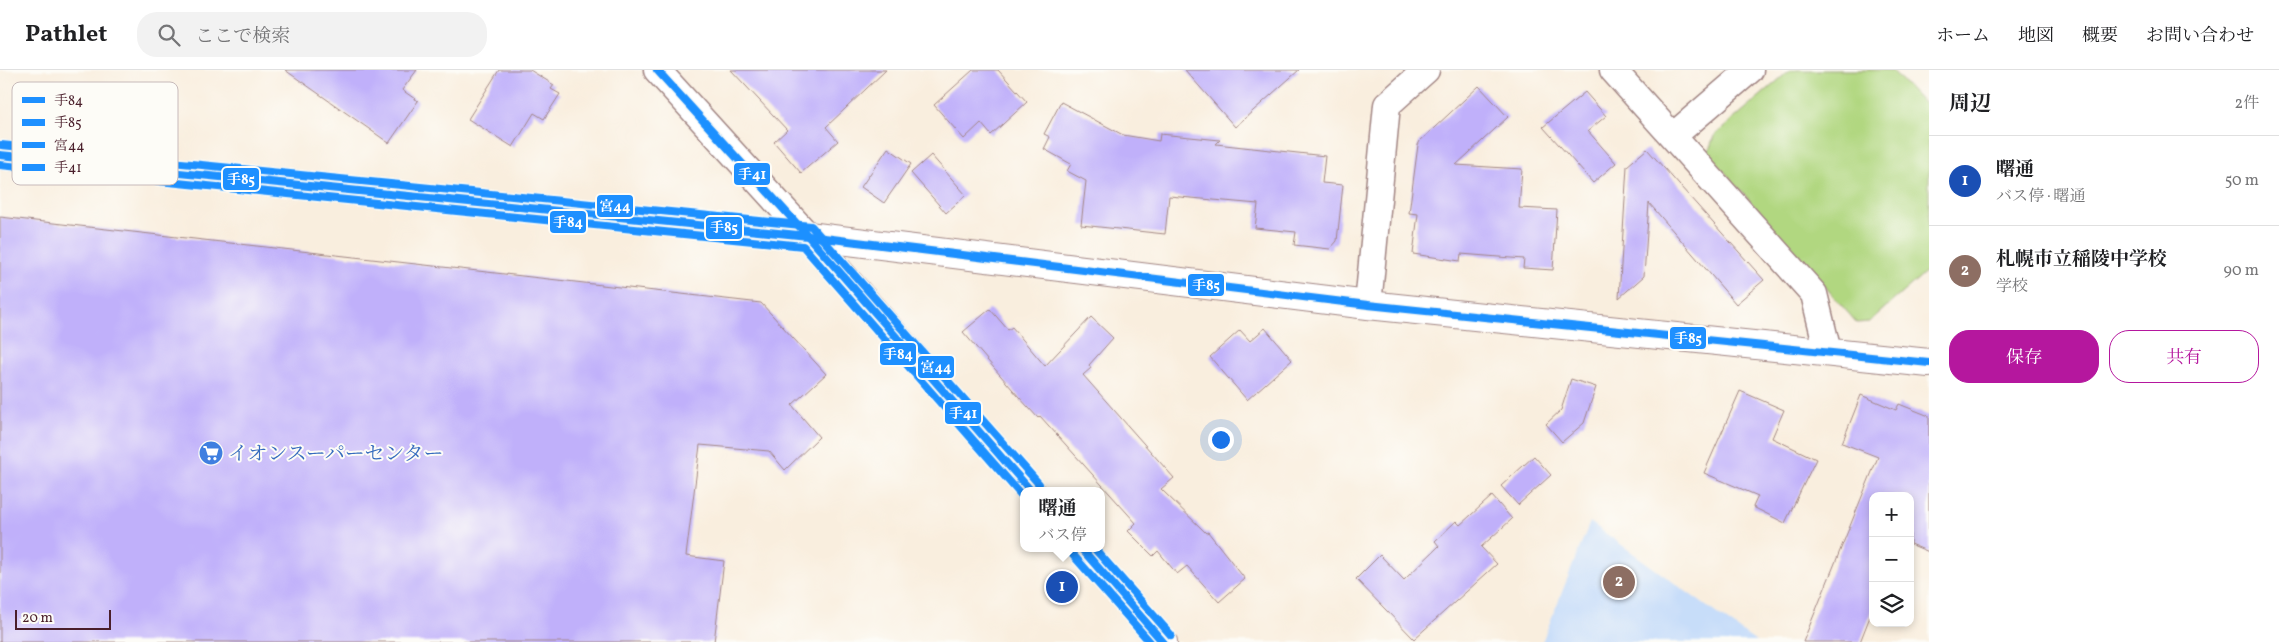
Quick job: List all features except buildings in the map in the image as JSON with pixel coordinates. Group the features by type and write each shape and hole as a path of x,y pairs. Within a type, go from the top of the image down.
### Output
{"street":[{"path":"657,70 808,236 1028,487"},
{"path":"1368,305 1387,105 1426,70"},
{"path":"1613,70 1814,294 1828,352"},
{"path":"1673,136 1750,70"},
{"path":"178,173 808,236 1368,305 1929,363"},
{"path":"1084,552 1163,642"}],"shaded area":[{"path":"1590,522 1756,642 1542,642"}],"green space":[{"path":"1790,70 1892,70 1929,109 1929,269 1869,322 1857,323 1708,153 1714,136"}],"transit line":[{"name":"手41","path":"657,70 808,236 1028,487"},
{"name":"宮44","path":"1,145 12,146"},
{"name":"手85","path":"0,155 12,156"},
{"name":"宮44","path":"178,163 811,226 1039,484"},
{"name":"手84","path":"0,165 12,166"},
{"name":"手85","path":"178,173 808,236 1368,305 1929,363"},
{"name":"手84","path":"178,183 803,246 1020,494"},
{"name":"手41","path":"1084,552 1163,642"},
{"name":"宮44","path":"1098,552 1171,635"},
{"name":"手84","path":"1073,555 1150,642"}],"place":[{"name":"イオンスーパーセンター","path":"211,453"},
{"name":"札幌市立稲陵中学校","path":"1619,582"},
{"name":"曙通","path":"1062,587"}]}
